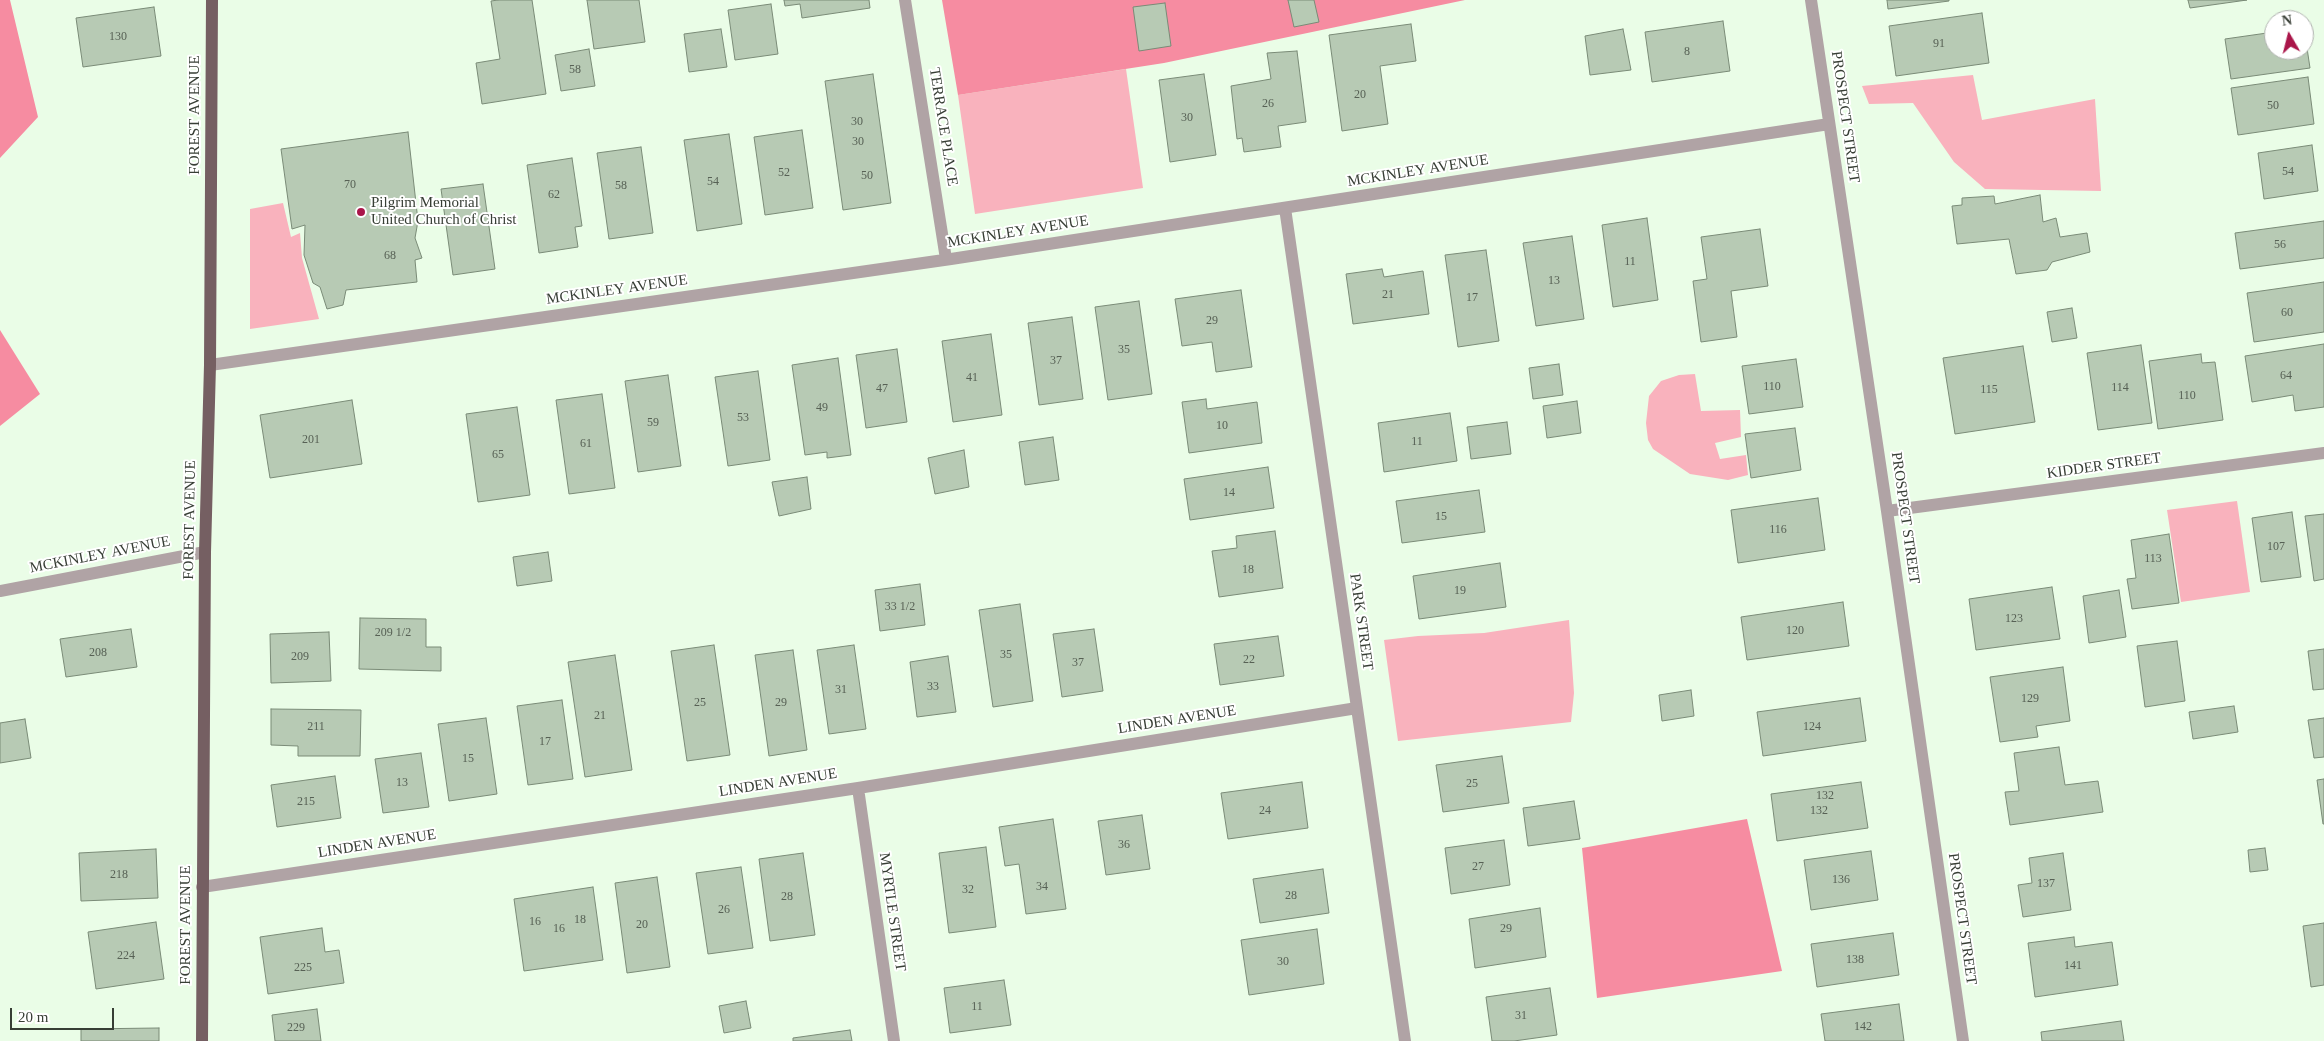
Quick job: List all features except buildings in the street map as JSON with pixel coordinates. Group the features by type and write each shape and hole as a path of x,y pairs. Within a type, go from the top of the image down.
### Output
{"main road":[{"name":"FOREST AVENUE","path":"202,1041 205,552 210,365 212,0"}],"street":[{"name":"TERRACE PLACE","path":"905,0 946,259"},
{"name":"PROSPECT STREET","path":"1811,0 1963,1041"},
{"name":"MCKINLEY AVENUE","path":"210,365 946,259 1829,124"},
{"name":"PARK STREET","path":"1284,208 1405,1041"},
{"name":"KIDDER STREET","path":"1887,511 2324,453"},
{"name":"MCKINLEY AVENUE","path":"0,590 205,552"},
{"name":"LINDEN AVENUE","path":"202,887 858,788 1357,708"},
{"name":"MYRTLE STREET","path":"858,788 894,1041"}],"shaded area":[{"path":"0,0 10,0 38,117 0,158"},
{"path":"942,0 1465,0 1164,63 958,95"},
{"path":"1126,69 1143,188 975,214 958,95"},
{"path":"1973,75 1982,120 2095,99 2101,191 1985,189 1954,162 1913,103 1869,104 1862,86"},
{"path":"283,203 291,237 300,233 302,258 319,319 250,329 250,209"},
{"path":"0,330 40,394 0,426"},
{"path":"1695,374 1701,411 1740,410 1741,437 1715,443 1720,459 1746,455 1748,475 1728,480 1690,474 1653,449 1648,440 1646,423 1649,396 1661,381 1679,375"},
{"path":"2237,501 2250,592 2181,602 2167,510"},
{"path":"1569,620 1574,693 1571,722 1398,741 1384,640 1418,636 1484,633"},
{"path":"1747,819 1782,971 1597,998 1582,848"}],"place":[{"name":"Pilgrim Memorial United Church of Christ","path":"361,212"}]}
